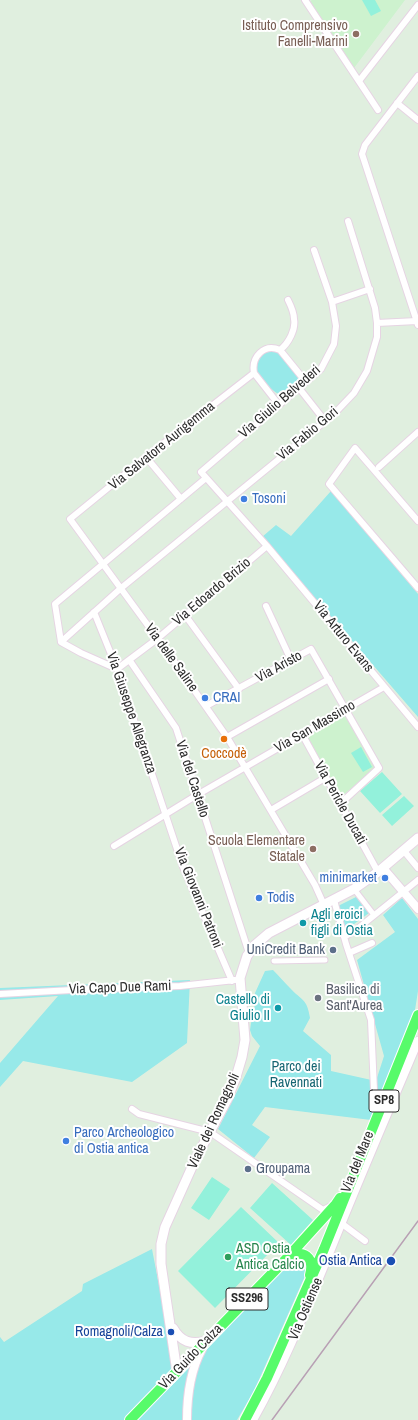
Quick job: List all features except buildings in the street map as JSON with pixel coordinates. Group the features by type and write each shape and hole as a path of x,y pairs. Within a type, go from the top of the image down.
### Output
{"main road":[{"name":"Viale dei Romagnoli","path":"177,1372 171,1323 161,1264 162,1240 165,1228 196,1158 227,1100 244,1050 245,1029 236,979 249,953 255,945 271,932 354,889 381,870 418,838"},
{"name":"Via del Mare","path":"244,1420 267,1378 324,1249 348,1186 418,1015"},
{"name":"Via Guido Calza","path":"130,1420 288,1257 328,1211 336,1204 348,1186"},
{"name":"Via del Mare","path":"288,1257 300,1254 309,1259 312,1264 312,1270 307,1286"},
{"path":"171,1323 176,1333 184,1341 193,1343 206,1341"}],"street":[{"path":"305,0 378,110"},
{"path":"358,81 418,5"},
{"path":"378,323 417,323 362,156 364,148 418,76"},
{"path":"397,103 418,120"},
{"name":"Via Fabio Gori","path":"61,642 120,589 334,414 354,393 367,371 377,337 378,323 370,289 348,221"},
{"name":"Via Giulio Belvederi","path":"201,472 321,369 334,344 336,326 332,302 314,250"},
{"path":"332,302 370,289"},
{"path":"280,350 286,344 294,324 294,315 288,300"},
{"path":"279,405 254,373 254,361 261,351 270,348 280,350 306,382"},
{"name":"Via Salvatore Aurigemma","path":"70,519 146,457 254,373"},
{"path":"299,388 325,421"},
{"path":"379,467 418,432"},
{"path":"418,521 355,448 329,484 418,588"},
{"path":"146,457 181,499"},
{"name":"Via Arturo Evans","path":"201,472 267,546 418,727"},
{"path":"117,669 81,653 61,642 55,604 206,478"},
{"name":"Via delle Saline","path":"70,519 227,737 315,885 324,905"},
{"name":"Via Edoardo Brizio","path":"117,669 130,661 157,639 267,546"},
{"path":"266,606 291,660"},
{"name":"Via Giuseppe Allegranza","path":"94,612 117,669 166,814"},
{"path":"185,615 239,689"},
{"name":"Via Aristo","path":"206,706 311,649 379,768 340,804"},
{"name":"Via del Castello","path":"130,661 176,728 249,953"},
{"path":"227,737 328,679"},
{"name":"Via San Massimo","path":"114,846 197,795 384,687"},
{"name":"Via Pericle Ducati","path":"302,734 340,804 381,870"},
{"path":"271,810 325,778"},
{"name":"Via Giovanni Patroni","path":"166,814 184,867 236,979"},
{"path":"404,851 418,868"},
{"path":"381,870 404,892 418,909"},
{"path":"344,937 356,930 418,880"},
{"path":"354,889 374,915"},
{"path":"334,900 370,1020 374,1091"},
{"path":"349,953 372,943"},
{"path":"274,961 325,960"},
{"name":"Via Capo Due Rami","path":"0,994 180,986 236,979"},
{"name":"Via Ostiense","path":"253,1420 278,1374 301,1323 341,1223 418,1041"},
{"path":"132,1109 139,1114 210,1132 323,1210 328,1211"},
{"path":"341,1223 365,1241"},
{"path":"187,1420 188,1393 191,1376 196,1360 206,1341"}],"shaded area":[{"path":"362,0 375,0 381,11 371,16"},
{"name":"Istituto Comprensivo Fanelli-Marini","path":"405,0 354,68 310,1"},
{"path":"345,713 375,768 340,798 307,736"},
{"path":"361,747 372,767 363,772 351,753"},
{"path":"382,772 402,794 380,813 360,791"},
{"path":"404,796 414,806 392,826 382,815"},
{"path":"212,1177 230,1189 209,1220 191,1208"},
{"path":"272,1183 313,1220 291,1245 250,1208"},
{"name":"ASD Ostia Antica Calcio","path":"241,1207 279,1243 215,1308 178,1271"}],"green space":[{"path":"273,350 281,354 302,380 283,395 271,389 259,375 255,367 261,352"},
{"path":"331,491 418,594 418,717 262,537 276,525 291,536"},
{"path":"356,897 369,913 346,930 338,906"},
{"name":"Parco dei Ravennati","path":"402,898 418,919 418,991 415,1010 371,1120 265,1107 252,1125 270,1137 254,1158 218,1129 260,1046 252,1036 250,1030 254,1016 255,993 265,971 273,970 306,1003 310,1018 303,1031 331,1055 331,1071 376,1081 384,1056 357,960 395,932 383,915"},
{"path":"190,980 187,1043 132,1082 23,1061 0,1087 0,1063 58,996 0,1000 0,988"},
{"path":"152,1249 177,1379 294,1256 303,1259 309,1267 254,1391 237,1420 0,1420 0,1337 4,1342 82,1291 83,1284"}],"railway":[{"path":"272,1420 418,1221"}],"place":[{"name":"Istituto Comprensivo Fanelli-Marini","path":"356,34"},
{"name":"Tosoni","path":"244,499"},
{"name":"CRAI","path":"205,698"},
{"name":"Coccodè","path":"224,739"},
{"name":"Scuola Elementare Statale","path":"313,849"},
{"name":"minimarket","path":"385,878"},
{"name":"Todis","path":"259,898"},
{"name":"Agli eroici figli di Ostia","path":"303,923"},
{"name":"UniCredit Bank","path":"333,950"},
{"name":"Basilica di Sant'Aurea","path":"318,998"},
{"name":"Castello di Giulio II","path":"278,1008"},
{"name":"Parco Archeologico di Ostia antica","path":"66,1141"},
{"name":"Groupama","path":"248,1169"},
{"name":"ASD Ostia Antica Calcio","path":"228,1257"},
{"name":"Ostia Antica","path":"391,1261"},
{"name":"Romagnoli/Calza","path":"171,1332"}]}
